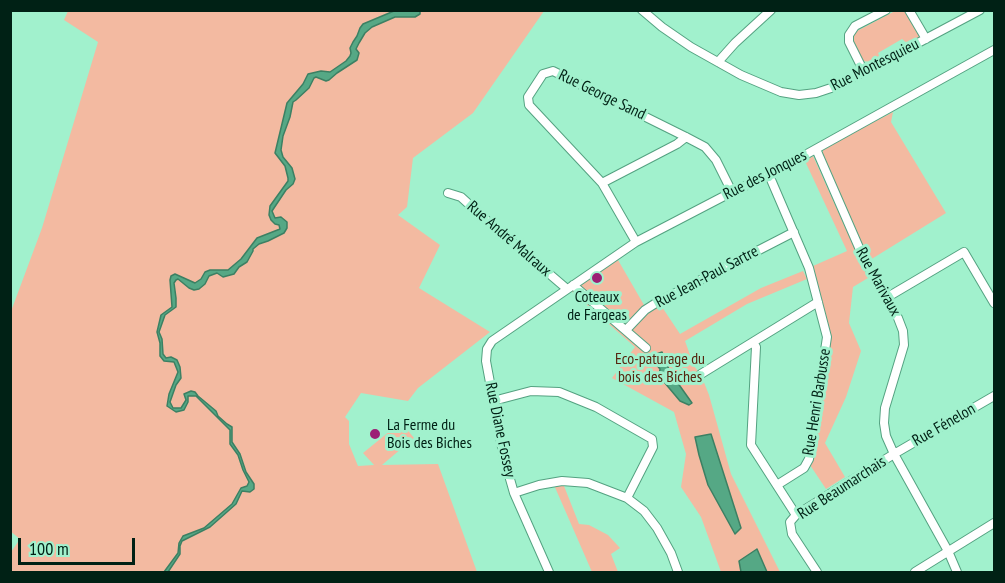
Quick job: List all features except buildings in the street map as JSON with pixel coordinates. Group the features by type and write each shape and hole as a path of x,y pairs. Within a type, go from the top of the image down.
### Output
{"street":[{"path":"718,62 771,10"},
{"path":"864,72 849,42 849,35 855,26 886,10"},
{"path":"909,10 926,39"},
{"name":"Rue Montesquieu","path":"642,11 691,47 741,75 781,92 799,94 816,93 837,86 926,39 965,14 980,10"},
{"name":"Rue des Jonques","path":"540,307 636,242 816,149 994,50"},
{"name":"Rue George Sand","path":"636,242 602,183 529,105 528,97 543,74 553,71 705,147 716,160 732,192"},
{"path":"602,183 677,144 686,137"},
{"name":"Rue Marivaux","path":"816,149 864,259 903,331 904,345 885,408 886,436 957,573"},
{"name":"Rue Henri Barbusse","path":"769,174 809,268 827,337 808,459 804,468 777,485"},
{"name":"Rue André Malraux","path":"448,193 461,197 646,348"},
{"name":"Rue Jean-Paul Sartre","path":"626,330 645,310 656,303 794,232"},
{"path":"886,298 964,252 994,303"},
{"path":"701,374 818,302"},
{"name":"Rue Diane Fossey","path":"540,307 492,341 487,349 486,361 504,458 514,493 549,573"},
{"path":"753,342 756,347 751,445 777,485 793,519 792,534 817,573"},
{"path":"493,401 531,391 559,392 596,407 652,439 653,447 627,498"},
{"name":"Rue Fénelon","path":"894,454 994,396"},
{"name":"Rue Beaumarchais","path":"793,519 894,454"},
{"path":"514,493 562,481 588,483 627,498 644,511 657,528 678,573"},
{"path":"915,573 994,523"}],"green space":[{"path":"68,11 544,11 473,113 413,158 407,207 398,215 440,245 419,288 490,332 418,388 408,401 361,393 345,417 349,421 349,444 358,466 374,465 363,453 401,422 414,438 382,465 438,464 477,572 11,572 11,552 20,539 10,531 10,314 42,228 98,42 64,20"},
{"path":"895,11 906,11 920,37 908,44 902,39 878,53 880,58 872,62 862,61 852,42 855,32"},
{"path":"893,112 891,122 946,213 870,260 821,156 824,148"},
{"path":"813,156 868,278 853,287 849,323 861,351 846,397 825,443 845,477 826,489 810,465 828,358 830,332 813,266 847,251 805,161"},
{"name":"Eco-paturage du bois des Biches","path":"618,260 644,305 662,307 680,334 761,288 803,271 807,279 747,304 685,341 694,366 701,375 709,395 731,474 780,572 721,572 701,517 681,487 686,454 674,412 612,378 635,347 571,291"},
{"path":"554,485 564,486 579,524 589,525 608,535 620,548 611,554 618,572 592,572"}],"shaded area":[{"path":"394,11 420,11 420,14 415,17 395,17 372,27 365,33 356,49 359,53 357,60 329,80 314,78 309,88 293,102 281,150 283,157 292,168 295,179 272,211 275,218 281,217 287,222 284,233 259,244 253,249 247,262 234,274 223,277 217,273 209,276 205,284 194,290 178,279 174,283 176,307 165,315 159,332 163,354 166,358 171,357 177,360 180,367 181,378 170,402 173,408 181,408 186,400 184,394 195,392 232,427 232,442 240,454 246,472 254,484 254,489 250,492 242,491 236,504 210,527 182,541 180,554 168,572 164,572 178,553 179,543 183,536 204,528 232,504 241,488 247,486 249,482 238,455 230,444 230,430 196,396 188,396 184,410 176,412 167,406 178,372 174,362 164,361 160,356 157,332 161,315 172,307 171,276 175,274 195,283 210,270 228,270 241,259 257,238 280,229 269,215 270,206 288,181 285,166 275,153 287,103 303,84 308,74 321,71 330,72 346,61 363,24"},
{"path":"662,352 670,372 692,403 689,405 680,401 659,376 660,369 652,359 654,355"},
{"path":"711,434 741,528 735,534 708,485 699,455 695,437"},
{"path":"757,549 767,572 741,572 739,561"}],"place":[{"name":"Coteaux de Fargeas","path":"597,278"},
{"name":"La Ferme du Bois des Biches","path":"375,434"}]}
